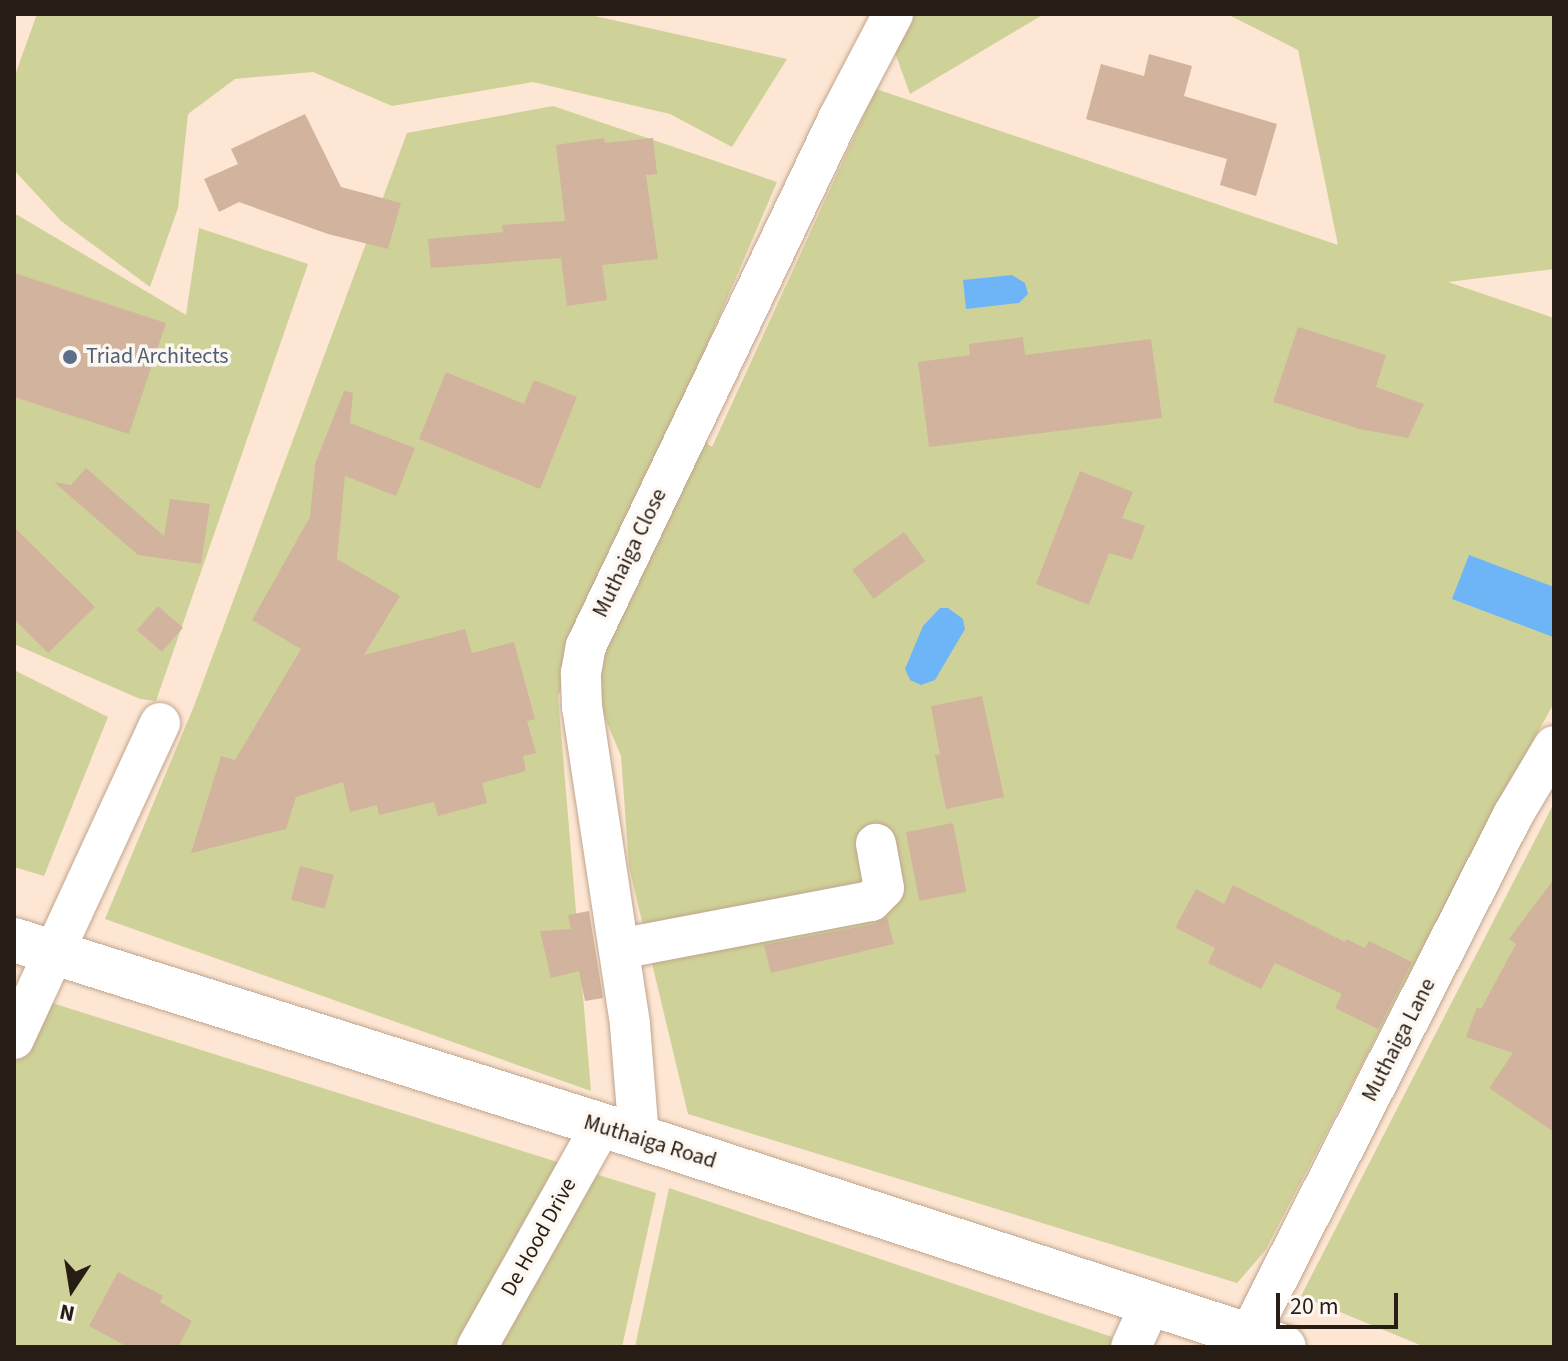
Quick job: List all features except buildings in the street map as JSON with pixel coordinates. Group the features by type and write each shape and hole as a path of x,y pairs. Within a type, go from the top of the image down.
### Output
{"main road":[{"name":"Muthaiga Road","path":"33,946 1267,1341"}],"street":[{"name":"Muthaiga Close","path":"620,1132 630,1024 582,707 581,673 586,646 839,117 893,14"},
{"path":"14,1039 33,946 160,723"},
{"name":"Muthaiga Lane","path":"1267,1341 1513,815 1554,746"},
{"path":"619,949 871,901 884,888 876,844"},
{"name":"De Hood Drive","path":"477,1347 620,1132"},
{"path":"1131,1347 1151,1303"}],"green space":[{"path":"37,14 586,14 787,59 732,147 670,114 533,82 392,106 313,72 235,79 188,114 178,208 150,287 61,221 14,170 14,78"},
{"path":"881,14 1044,14 910,94"},
{"path":"1227,14 1554,14 1554,269 1448,282 1554,318 1554,703 1496,807 1265,1251 1237,1283 688,1114 629,867 621,756 577,651 558,696 591,1091 105,919 194,706 407,133 553,106 777,182 675,420 712,447 876,89 1338,245 1298,50"},
{"path":"14,213 186,315 199,228 308,264 156,701 140,699 14,644"},
{"path":"14,670 108,717 44,876 14,867"},
{"path":"1554,803 1554,1347 1425,1347 1301,1296"},
{"path":"14,991 656,1193 622,1347 14,1347"},
{"path":"669,1188 1142,1347 635,1347"}],"water":[{"path":"1012,275 1025,283 1028,294 1019,303 966,309 963,280"},
{"path":"1469,555 1554,587 1553,637 1452,599"},
{"path":"940,608 948,608 963,619 965,629 935,680 921,685 910,680 905,669 923,626"}],"place":[{"name":"Triad Architects","path":"70,357"}]}
